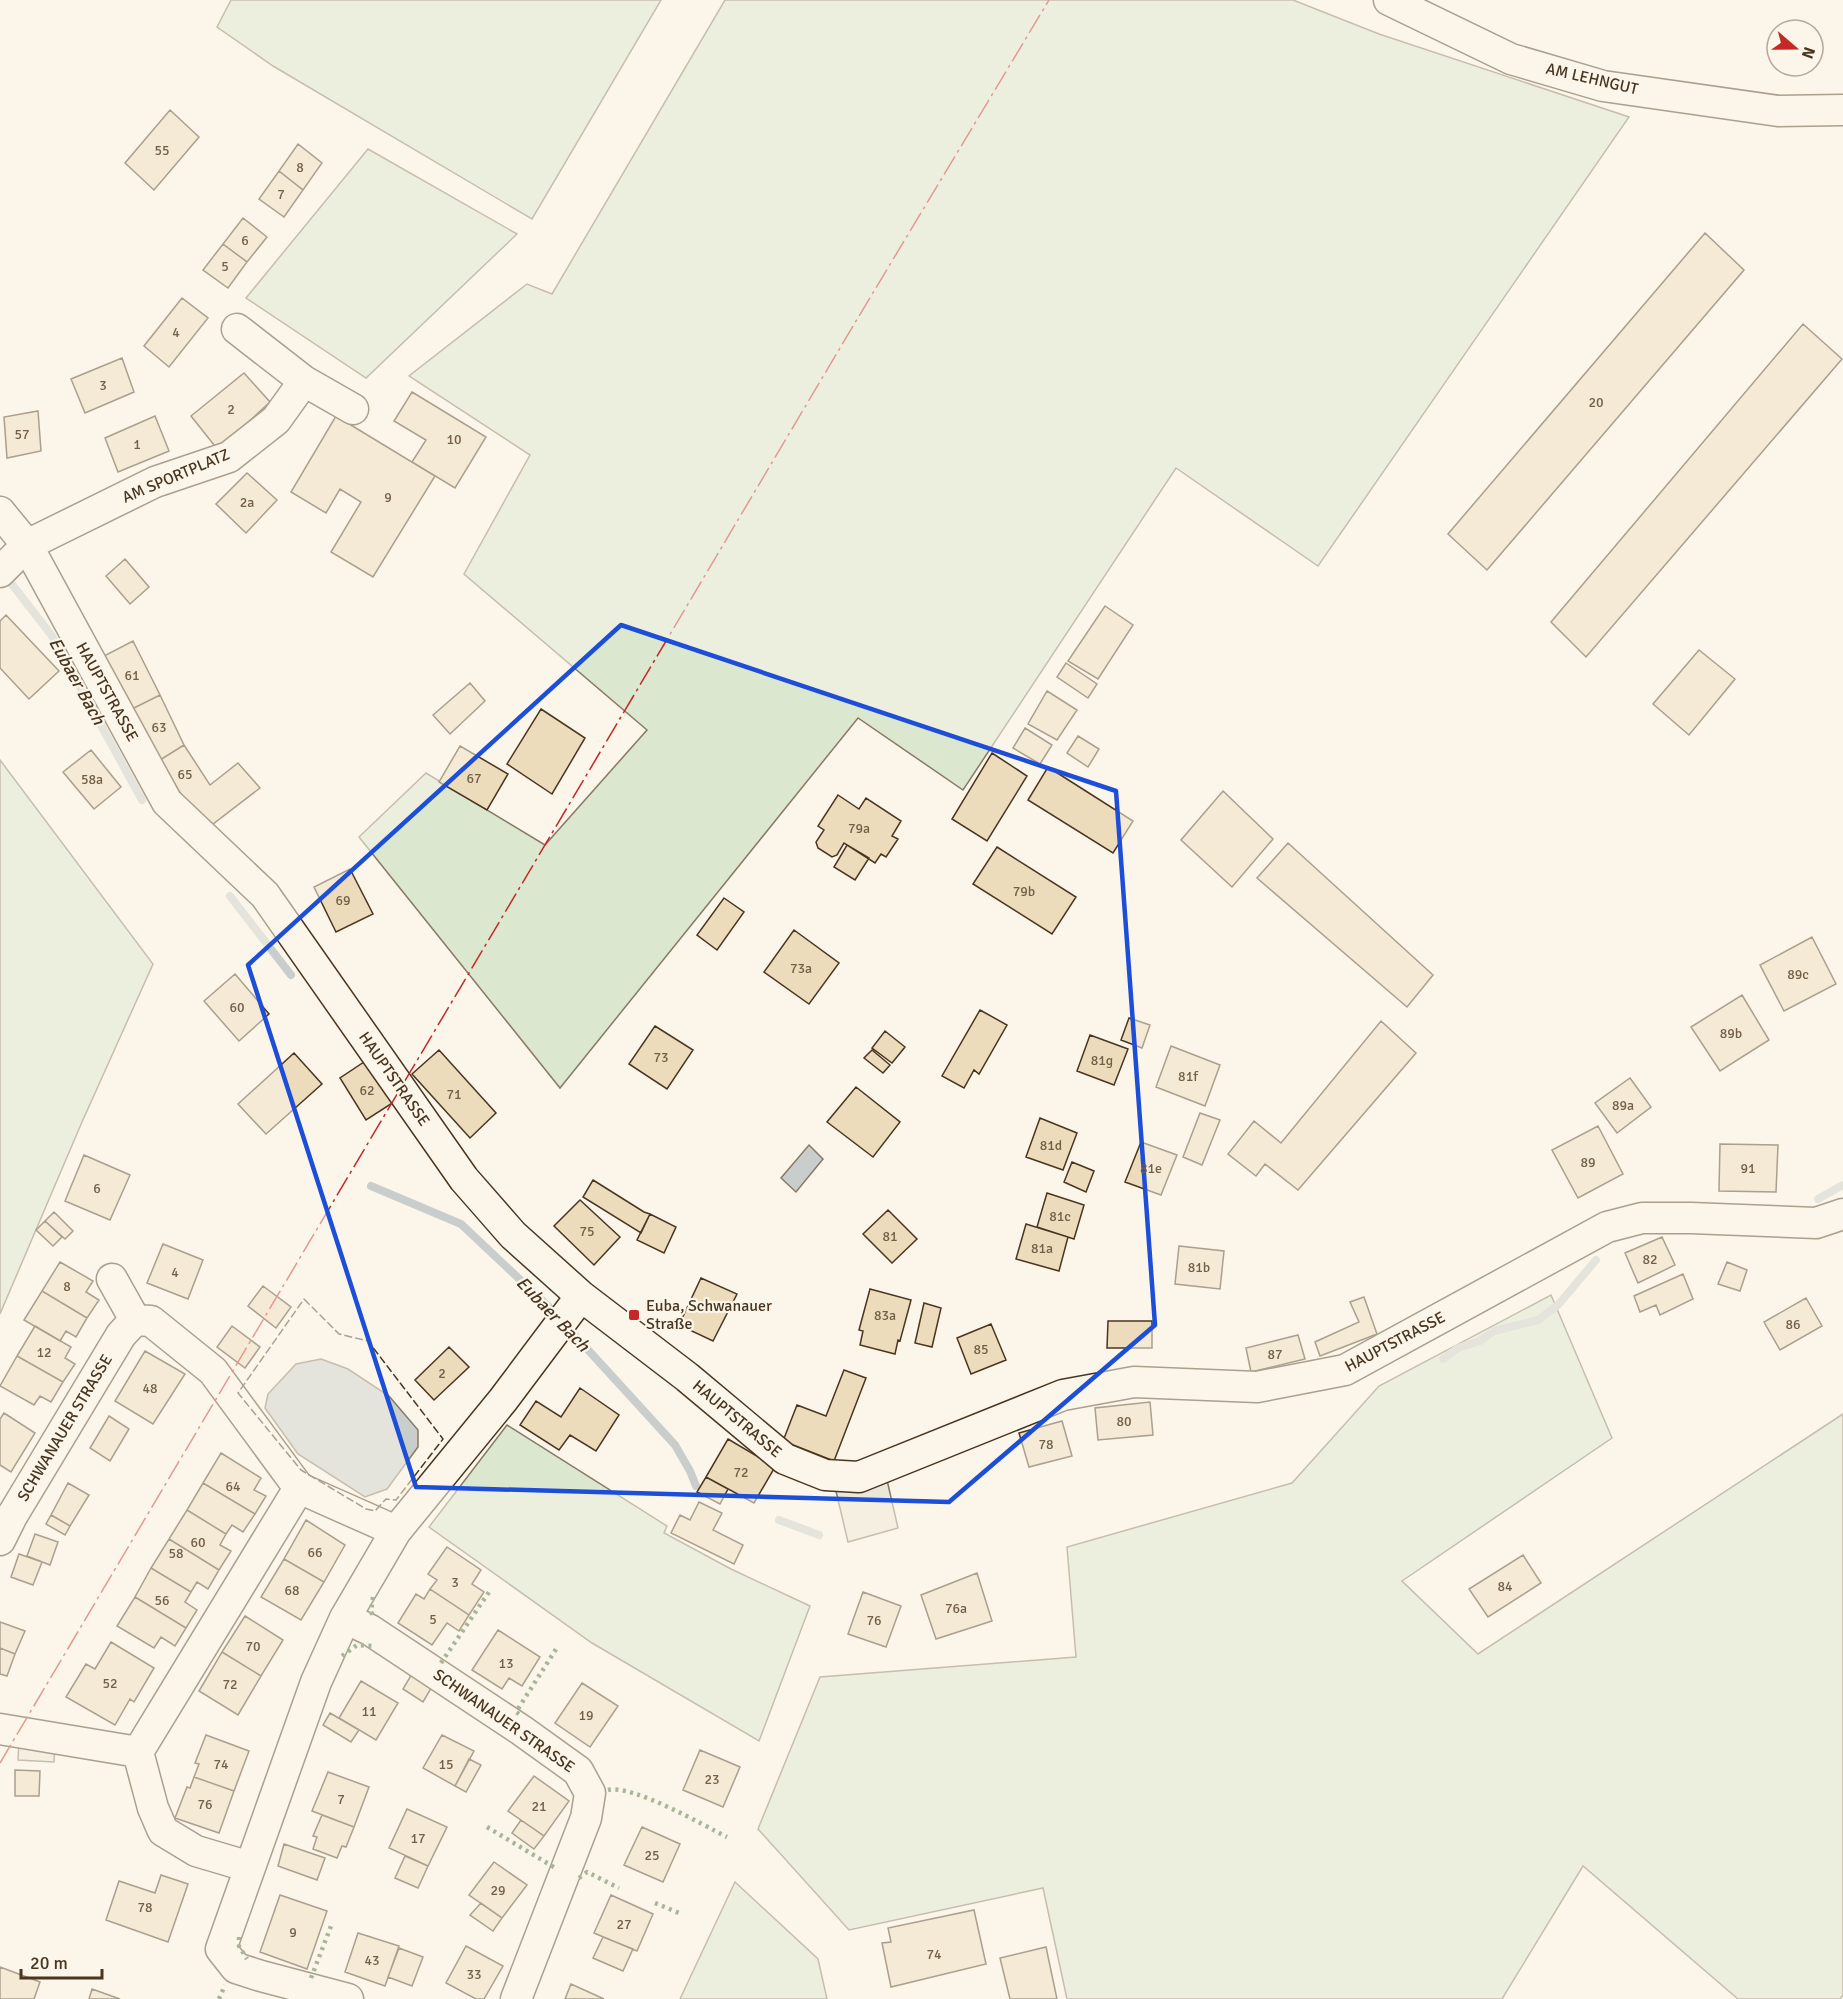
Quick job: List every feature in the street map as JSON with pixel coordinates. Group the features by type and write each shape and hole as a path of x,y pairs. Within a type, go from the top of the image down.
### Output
{"street":[{"name":"AM LEHNGUT","path":"1389,0 1511,59 1604,86 1778,111 1843,110"},
{"path":"237,329 304,381 353,409"},
{"name":"AM SPORTPLATZ","path":"14,559 154,482 229,457 276,420 304,381"},
{"name":"HAUPTSTRASSE","path":"0,512 14,559 167,802 265,895 464,1179 513,1235 577,1301 687,1377 785,1459 806,1469 825,1475 859,1477 1063,1395 1134,1382 1257,1387 1345,1370 1607,1227 1642,1218 1816,1223 1843,1214"},
{"path":"112,1279 135,1320 151,1321 213,1371 299,1488 396,1532"},
{"path":"348,1999 261,1977 236,1968 221,1949 316,1682 345,1618 396,1532 503,1401 577,1301"},
{"name":"SCHWANAUER STRASSE","path":"0,1540 12,1516 121,1335 135,1320"},
{"path":"250,1867 196,1851 163,1831 153,1808 138,1752 299,1488"},
{"name":"SCHWANAUER STRASSE","path":"345,1618 370,1630 578,1771 590,1793 586,1818 516,1999"},
{"path":"0,1729 138,1752"}],"highlighted area":[{"path":"621,625 1116,791 1155,1325 949,1502 416,1487 248,965"}],"green space":[{"path":"231,0 661,0 532,219 273,66 217,27"},
{"path":"725,0 1293,0 1379,34 1629,117 1318,566 1176,468 963,790 858,718 560,1088 359,837 426,773 545,845 647,730 464,574 530,455 409,376 527,284 552,294"},
{"path":"368,149 517,234 366,378 246,298"},
{"path":"0,760 153,964 0,1314"},
{"path":"1551,1295 1612,1438 1402,1581 1478,1654 1843,1414 1843,1995 1840,1999 1738,1999 1583,1866 1502,1999 1067,1999 1043,1888 849,1930 758,1829 820,1677 1076,1657 1067,1547 1292,1483 1379,1386"},
{"path":"507,1425 667,1526 664,1533 731,1569 810,1606 759,1741 592,1643 429,1527"},
{"path":"735,1882 818,1959 827,1999 680,1999"}],"shaded area":[{"path":"809,1145 823,1159 796,1192 781,1178"},
{"path":"321,1359 348,1369 389,1396 418,1430 418,1447 387,1489 365,1497 298,1454 265,1408 268,1394 296,1364"},
{"path":"887,1480 898,1528 848,1542 836,1491"},
{"path":"19,1741 55,1744 54,1762 18,1760"}],"building":[{"path":"170,110 199,137 154,190 125,163"},
{"path":"298,144 322,163 303,190 279,171"},
{"path":"279,171 303,190 284,217 259,199"},
{"path":"243,218 267,237 247,262 223,244"},
{"path":"1705,233 1744,270 1487,570 1448,534"},
{"path":"223,244 247,262 228,288 203,270"},
{"path":"182,298 208,318 169,367 144,346"},
{"path":"1803,324 1842,359 1586,657 1551,622"},
{"path":"122,358 134,392 85,413 71,379"},
{"path":"244,373 270,402 218,450 191,416"},
{"path":"412,392 486,437 455,488 412,462 426,440 394,421"},
{"path":"38,411 41,451 7,458 4,417"},
{"path":"155,416 169,451 118,472 105,438"},
{"path":"336,416 435,476 373,577 331,552 361,502 340,489 326,513 291,492"},
{"path":"247,473 277,500 246,533 216,504"},
{"path":"125,559 149,587 130,604 106,576"},
{"path":"1105,606 1133,625 1098,679 1068,661"},
{"path":"6,615 59,671 29,699 0,668 0,621"},
{"path":"133,641 160,695 132,709 104,656"},
{"path":"1699,650 1735,679 1689,735 1653,704"},
{"path":"1066,663 1097,684 1088,698 1057,677"},
{"path":"470,683 485,701 450,734 433,715"},
{"path":"1047,691 1077,710 1057,740 1028,724"},
{"path":"160,695 184,745 160,760 132,709"},
{"path":"541,709 585,738 552,794 507,764"},
{"path":"1025,728 1052,745 1040,764 1013,748"},
{"path":"1078,736 1099,749 1088,767 1067,753"},
{"path":"184,745 210,785 238,763 260,788 213,824 190,809 160,760"},
{"path":"460,746 508,774 487,810 439,782"},
{"path":"91,750 121,787 94,809 63,772"},
{"path":"992,753 1027,776 987,841 952,819"},
{"path":"1048,767 1133,821 1113,853 1028,800"},
{"path":"1223,791 1273,839 1232,887 1181,840"},
{"path":"838,795 859,809 866,798 901,821 892,836 898,839 886,857 881,854 875,863 844,843 837,855 832,857 818,848 816,842 824,830 818,826"},
{"path":"1288,843 1433,975 1407,1007 1257,878"},
{"path":"847,845 869,858 855,880 834,867"},
{"path":"997,847 1076,897 1052,934 973,884"},
{"path":"350,869 373,914 336,932 314,887"},
{"path":"724,898 744,912 717,950 697,935"},
{"path":"794,930 839,963 809,1004 764,972"},
{"path":"1812,937 1836,984 1784,1011 1760,965"},
{"path":"235,974 269,1014 239,1041 204,1001"},
{"path":"1742,995 1769,1040 1720,1071 1691,1027"},
{"path":"980,1010 1007,1025 979,1074 974,1070 964,1088 942,1076"},
{"path":"1129,1018 1150,1025 1142,1048 1121,1040"},
{"path":"1381,1021 1416,1053 1298,1190 1265,1164 1256,1176 1228,1154 1254,1121 1281,1143"},
{"path":"655,1026 693,1050 667,1089 629,1064"},
{"path":"885,1031 905,1047 892,1063 872,1048"},
{"path":"1090,1035 1128,1049 1114,1085 1077,1071"},
{"path":"1171,1046 1220,1065 1205,1106 1156,1087"},
{"path":"439,1050 496,1113 470,1138 412,1074"},
{"path":"872,1050 890,1065 883,1073 864,1058"},
{"path":"294,1053 322,1084 266,1134 238,1104"},
{"path":"367,1060 394,1102 366,1120 340,1078"},
{"path":"1630,1078 1651,1107 1617,1133 1595,1103"},
{"path":"856,1087 900,1122 873,1157 827,1122"},
{"path":"1200,1113 1220,1120 1202,1165 1183,1157"},
{"path":"1040,1118 1077,1133 1063,1170 1026,1157"},
{"path":"1598,1126 1623,1174 1578,1198 1552,1150"},
{"path":"1141,1142 1177,1155 1161,1195 1125,1182"},
{"path":"1720,1144 1778,1145 1776,1192 1719,1191"},
{"path":"84,1155 130,1175 110,1220 65,1201"},
{"path":"1072,1162 1094,1171 1086,1192 1064,1182"},
{"path":"593,1180 650,1214 641,1233 583,1197"},
{"path":"1047,1193 1084,1205 1074,1239 1037,1227"},
{"path":"580,1200 620,1237 594,1265 554,1226"},
{"path":"888,1210 917,1239 892,1263 863,1234"},
{"path":"54,1212 73,1231 65,1239 45,1221"},
{"path":"650,1214 676,1227 664,1253 637,1240"},
{"path":"45,1221 62,1237 53,1246 36,1230"},
{"path":"1026,1224 1068,1237 1059,1271 1016,1259"},
{"path":"1662,1237 1675,1265 1638,1283 1625,1253"},
{"path":"163,1244 203,1260 188,1299 147,1283"},
{"path":"1179,1246 1224,1251 1220,1289 1175,1284"},
{"path":"60,1262 93,1281 86,1292 99,1300 87,1318 42,1291"},
{"path":"1727,1262 1747,1270 1740,1291 1718,1284"},
{"path":"1683,1274 1693,1299 1660,1315 1656,1305 1640,1312 1634,1296"},
{"path":"701,1278 737,1294 713,1341 679,1325"},
{"path":"263,1286 291,1307 276,1328 248,1306"},
{"path":"870,1289 911,1300 895,1354 860,1345 863,1331 859,1330"},
{"path":"42,1291 87,1318 76,1337 66,1331 60,1341 24,1320"},
{"path":"1364,1297 1377,1334 1320,1356 1315,1342 1359,1322 1350,1302"},
{"path":"1806,1298 1822,1326 1780,1350 1764,1322"},
{"path":"924,1303 941,1308 932,1347 915,1343"},
{"path":"1108,1321 1152,1321 1152,1348 1107,1348"},
{"path":"991,1324 1006,1360 971,1374 957,1338"},
{"path":"35,1326 71,1347 65,1358 75,1364 63,1382 17,1356"},
{"path":"232,1326 260,1347 245,1368 217,1347"},
{"path":"1298,1335 1305,1359 1251,1372 1246,1348"},
{"path":"449,1347 469,1367 434,1400 415,1380"},
{"path":"145,1351 185,1374 153,1424 115,1401"},
{"path":"17,1356 63,1382 51,1402 40,1396 34,1405 0,1386"},
{"path":"844,1370 866,1378 834,1461 783,1441 797,1405 826,1416"},
{"path":"580,1388 619,1415 596,1451 570,1435 559,1450 520,1425 536,1401 561,1417"},
{"path":"1150,1402 1153,1435 1098,1440 1095,1408"},
{"path":"4,1413 35,1433 11,1472 0,1465 0,1419"},
{"path":"109,1416 129,1429 110,1461 90,1448"},
{"path":"1062,1421 1072,1456 1029,1467 1019,1433"},
{"path":"728,1439 775,1467 754,1503 706,1477"},
{"path":"221,1453 261,1478 254,1490 266,1496 255,1514 203,1483"},
{"path":"706,1477 728,1489 720,1504 697,1492"},
{"path":"68,1483 89,1495 70,1526 51,1515"},
{"path":"203,1483 255,1514 243,1532 232,1525 226,1534 187,1510"},
{"path":"699,1502 722,1513 713,1530 743,1545 734,1564 671,1533 680,1515 690,1520"},
{"path":"187,1510 226,1534 220,1545 231,1551 219,1570 169,1539"},
{"path":"51,1515 70,1526 65,1535 46,1524"},
{"path":"306,1520 345,1545 324,1582 284,1559"},
{"path":"35,1534 58,1542 50,1565 27,1556"},
{"path":"169,1539 219,1570 208,1589 197,1582 191,1592 151,1568"},
{"path":"447,1547 481,1570 472,1584 484,1592 469,1615 430,1589 437,1580 428,1574"},
{"path":"19,1554 42,1562 33,1585 11,1577"},
{"path":"1523,1555 1541,1583 1488,1617 1469,1589"},
{"path":"284,1559 324,1582 301,1620 261,1597"},
{"path":"151,1568 191,1592 185,1602 197,1610 186,1628 135,1597"},
{"path":"977,1573 992,1621 936,1639 921,1595"},
{"path":"430,1589 469,1615 459,1631 447,1623 432,1645 398,1623 416,1594 424,1599"},
{"path":"863,1592 901,1606 886,1647 848,1634"},
{"path":"135,1597 186,1628 175,1646 161,1637 154,1648 117,1626"},
{"path":"245,1616 283,1640 261,1676 222,1652"},
{"path":"0,1622 25,1631 15,1654 0,1648"},
{"path":"498,1630 540,1657 522,1686 509,1678 502,1689 472,1670"},
{"path":"111,1642 154,1668 134,1702 130,1699 115,1725 66,1697 86,1664 95,1669"},
{"path":"0,1648 15,1654 7,1676 0,1674"},
{"path":"222,1652 261,1676 238,1715 199,1691"},
{"path":"413,1672 433,1685 423,1702 403,1689"},
{"path":"361,1681 398,1703 376,1740 339,1718"},
{"path":"582,1683 618,1706 590,1747 555,1723"},
{"path":"330,1713 359,1730 351,1742 323,1725"},
{"path":"206,1735 249,1751 234,1791 194,1777 199,1764 195,1763"},
{"path":"442,1735 474,1751 455,1786 423,1768"},
{"path":"700,1750 740,1767 723,1807 683,1790"},
{"path":"469,1759 481,1765 466,1792 455,1786"},
{"path":"15,1770 40,1771 39,1796 15,1796"},
{"path":"328,1772 369,1787 354,1827 312,1811"},
{"path":"534,1776 569,1801 544,1836 508,1811"},
{"path":"194,1777 234,1791 219,1833 175,1818 187,1787 190,1788"},
{"path":"407,1809 447,1827 428,1866 389,1848"},
{"path":"322,1815 354,1827 346,1847 342,1846 337,1858 313,1849 317,1837 313,1836"},
{"path":"521,1820 544,1836 534,1849 512,1833"},
{"path":"642,1827 680,1844 663,1882 624,1865"},
{"path":"284,1844 325,1858 317,1880 278,1866"},
{"path":"405,1856 428,1866 418,1888 395,1878"},
{"path":"494,1862 527,1885 502,1918 469,1895"},
{"path":"161,1875 188,1884 168,1942 106,1920 119,1881 155,1893"},
{"path":"280,1895 327,1911 307,1969 260,1952"},
{"path":"611,1895 653,1914 637,1951 594,1933"},
{"path":"481,1903 502,1918 493,1931 470,1915"},
{"path":"974,1910 986,1964 891,1987 882,1943 891,1942 888,1928"},
{"path":"358,1933 399,1946 385,1986 345,1972"},
{"path":"603,1937 633,1949 623,1971 593,1958"},
{"path":"466,1946 503,1966 484,1999 476,1999 446,1983"},
{"path":"1046,1947 1057,1999 1010,1999 1000,1958"},
{"path":"399,1948 423,1957 412,1986 388,1977"},
{"path":"0,1967 40,1982 34,1999 0,1999"},
{"path":"571,1984 604,1999 565,1999"},
{"path":"92,1989 120,1999 89,1999"}],"waterway":[{"name":"Eubaer Bach","path":"4,574 52,636 142,800"},
{"path":"230,896 291,975"},
{"name":"Eubaer Bach","path":"1818,1199 1843,1185"},
{"name":"Eubaer Bach","path":"371,1186 461,1224 547,1305 675,1445 696,1486"},
{"path":"1443,1359 1458,1348 1480,1341 1494,1331 1538,1320 1558,1305 1596,1260"},
{"path":"779,1520 819,1535"}],"hedge":[{"path":"441,1663 489,1592"},
{"path":"373,1597 371,1612 375,1618"},
{"path":"342,1656 357,1645 372,1646"},
{"path":"519,1714 516,1712 558,1646"},
{"path":"608,1790 619,1790 650,1799 727,1837"},
{"path":"487,1827 557,1869"},
{"path":"579,1878 587,1872 619,1888"},
{"path":"655,1903 679,1913"},
{"path":"311,1978 331,1926"},
{"path":"239,1937 239,1946 247,1959"},
{"path":"219,1999 225,1985"}],"fence":[{"path":"304,1299 339,1334 368,1341 443,1439 396,1500 386,1499 375,1511 366,1509 301,1470 238,1393 304,1299"}],"power":[{"path":"0,1763 1049,0"}],"place":[{"name":"Euba, Schwanauer Straße","path":"634,1315"}]}
